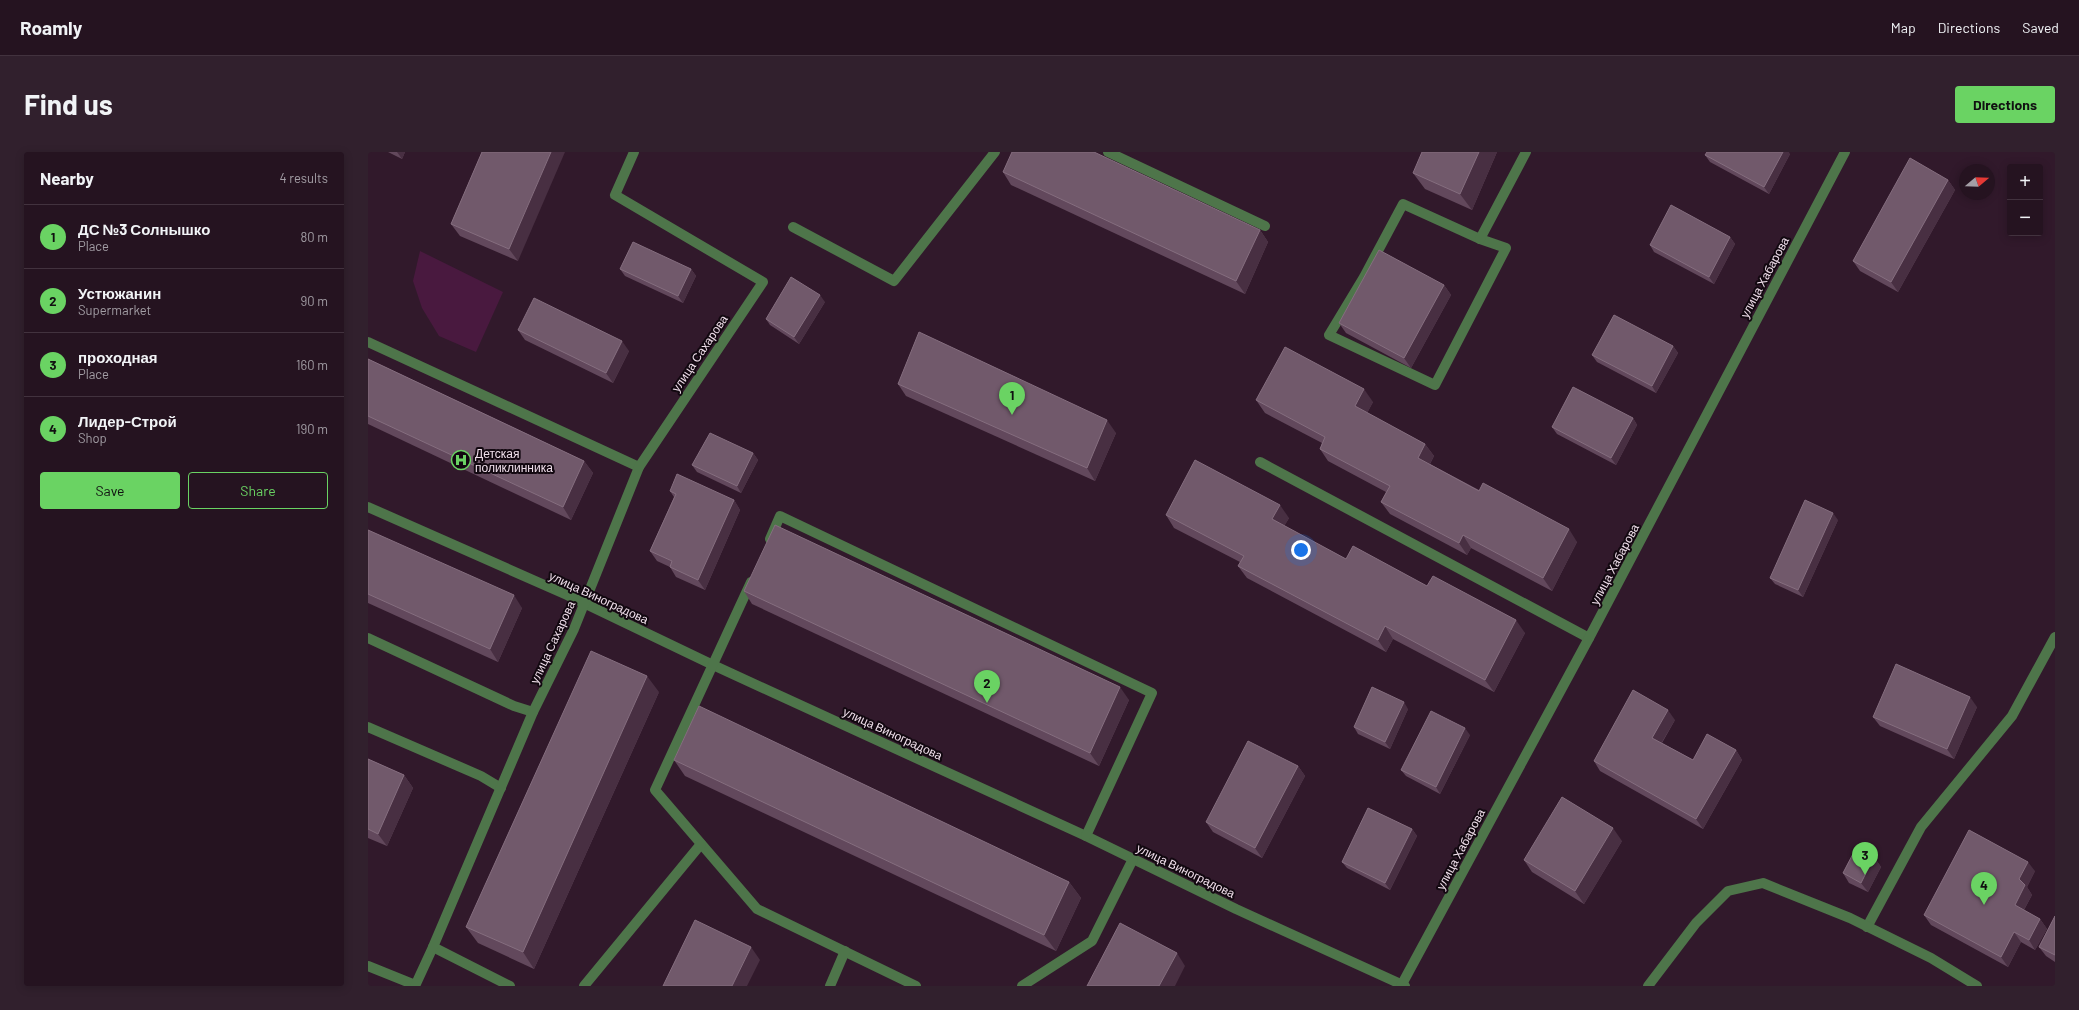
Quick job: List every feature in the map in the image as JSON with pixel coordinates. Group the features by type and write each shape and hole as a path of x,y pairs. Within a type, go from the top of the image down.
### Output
{"street":[{"name":"улица Сахарова","path":"415,986 533,712 574,629 602,563 639,467 763,282 615,195 634,152"},
{"path":"793,227 894,281 994,152"},
{"path":"1108,152 1265,226"},
{"path":"1480,239 1526,152"},
{"name":"улица Хабарова","path":"1402,986 1589,638 1845,152"},
{"path":"1403,204 1480,239 1506,248 1435,385 1329,335 1364,277 1403,204"},
{"path":"368,342 639,467"},
{"path":"1260,462 1589,638"},
{"name":"улица Виноградова","path":"368,507 584,604 713,665 1086,836 1402,986"},
{"path":"764,552 780,516 1152,693 1086,836"},
{"path":"755,573 655,790 757,909 916,986"},
{"path":"1867,927 1921,827 2012,716 2055,637"},
{"path":"368,638 514,706 533,712"},
{"path":"368,727 481,776 500,788"},
{"path":"584,986 702,844"},
{"path":"1022,986 1092,941 1133,859"},
{"path":"1648,986 1696,923 1728,891 1762,883 1867,927 1931,958 1977,986"},
{"path":"433,947 510,986"},
{"path":"830,986 845,951"},
{"path":"368,966 415,986"}],"shaded area":[{"path":"420,251 503,292 476,352 439,336 422,308 413,281"}],"building":[{"path":"482,152 551,152 509,249 451,224"},
{"path":"1012,152 1094,152 1260,230 1236,281 1003,172"},
{"path":"1422,152 1479,152 1460,194 1413,173"},
{"path":"1707,152 1783,152 1764,187 1705,155"},
{"path":"1910,158 1948,180 1891,282 1853,261"},
{"path":"1671,205 1730,237 1709,277 1650,245"},
{"path":"633,242 691,269 678,296 620,269"},
{"path":"1379,250 1444,285 1404,358 1339,323"},
{"path":"791,277 820,295 794,337 766,319"},
{"path":"534,298 622,341 606,373 518,330"},
{"path":"1614,315 1673,346 1652,386 1592,355"},
{"path":"919,332 1107,420 1087,468 898,384"},
{"path":"1285,347 1364,389 1355,406 1425,444 1418,458 1479,491 1483,483 1569,529 1543,578 1463,535 1459,543 1381,502 1390,486 1320,449 1325,437 1256,400"},
{"path":"368,359 584,461 563,507 368,416"},
{"path":"1573,387 1633,418 1611,458 1552,427"},
{"path":"710,433 753,453 737,486 692,465"},
{"path":"1195,460 1280,505 1272,519 1346,559 1353,546 1427,586 1433,576 1516,620 1485,680 1385,626 1378,640 1238,566 1244,556 1166,515"},
{"path":"677,474 734,500 698,580 670,567 672,561 650,551 676,494 670,491"},
{"path":"1805,500 1833,513 1798,590 1770,578"},
{"path":"775,525 1120,687 1090,753 744,591"},
{"path":"368,530 514,595 490,649 368,594"},
{"path":"591,651 647,676 523,952 466,927"},
{"path":"1896,664 1970,697 1947,749 1873,717"},
{"path":"1372,687 1404,702 1385,742 1354,727"},
{"path":"1633,690 1668,710 1652,738 1693,760 1707,734 1736,750 1696,819 1594,761"},
{"path":"699,706 1069,882 1044,935 674,760"},
{"path":"1431,711 1465,728 1436,787 1401,770"},
{"path":"1248,741 1298,766 1255,848 1206,822"},
{"path":"368,759 404,775 378,834 368,829"},
{"path":"1562,797 1613,828 1575,891 1524,860"},
{"path":"1368,808 1412,829 1385,883 1342,862"},
{"path":"1969,830 2028,862 2019,879 2025,885 2015,905 2040,919 2029,940 2014,932 2001,957 1924,915"},
{"path":"1856,848 1874,857 1861,883 1843,873"},
{"path":"2055,916 2055,955 2039,947"},
{"path":"695,920 751,947 732,986 663,986"},
{"path":"1120,923 1177,953 1159,986 1087,986"}],"place":[{"name":"ДС №3 Солнышко","path":"1012,415"},
{"name":"Детская поликлинника","path":"461,460"},
{"name":"Устюжанин","path":"987,703"},
{"name":"проходная","path":"1865,875"},
{"name":"Лидер-Строй","path":"1984,905"}]}
